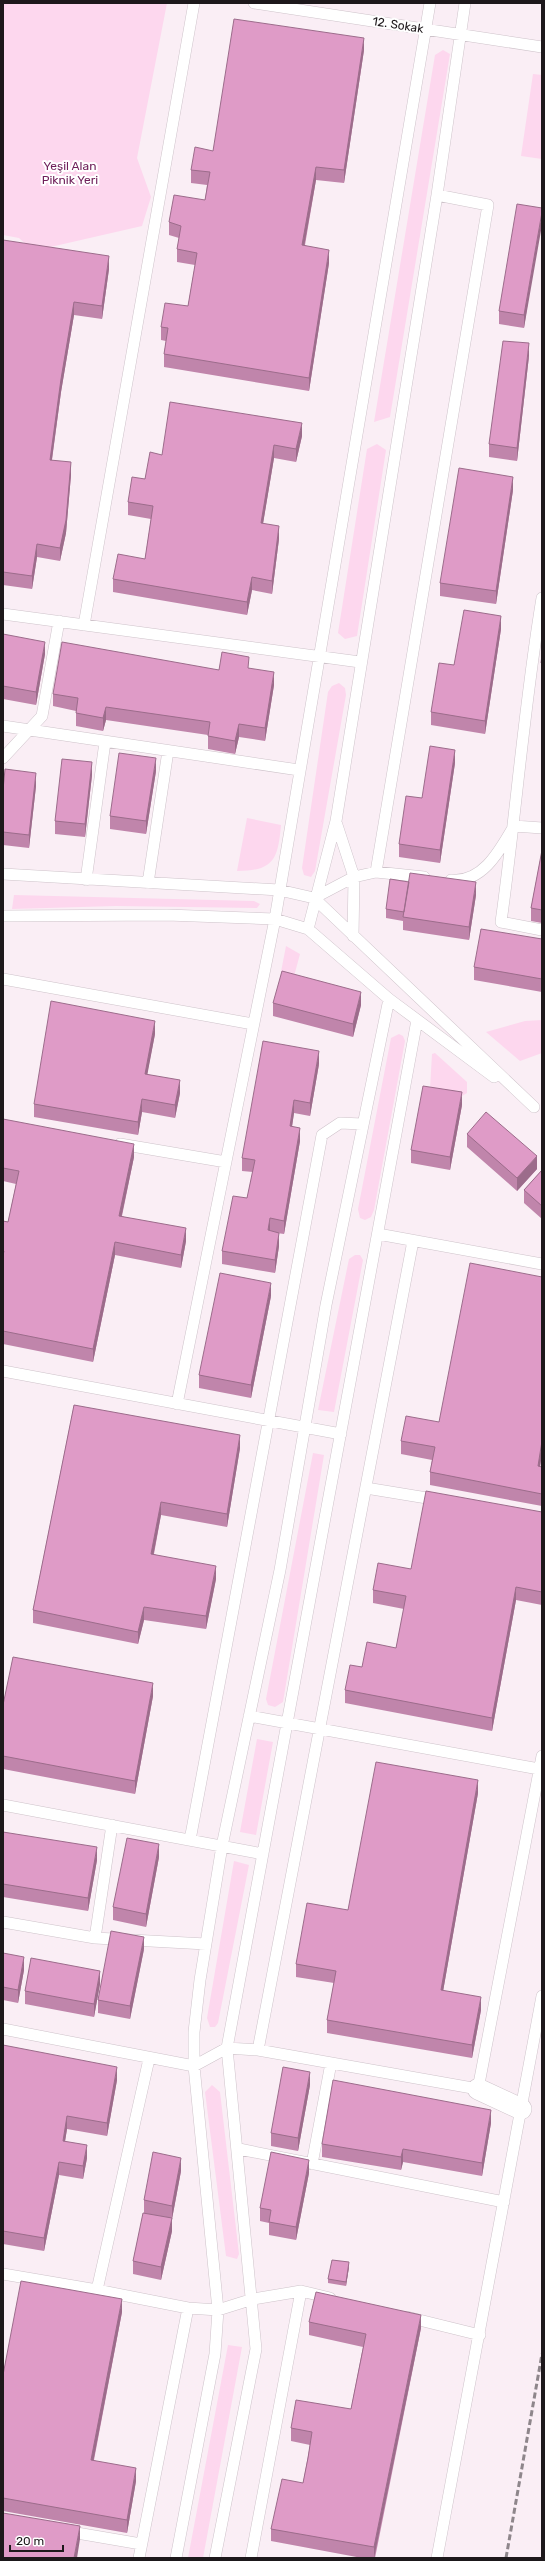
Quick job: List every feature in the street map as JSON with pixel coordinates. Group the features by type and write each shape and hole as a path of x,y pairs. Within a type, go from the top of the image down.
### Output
{"street":[{"path":"478,2089 521,2109"}],"lane":[{"path":"84,625 194,3"},
{"name":"12. Sokak","path":"254,3 542,47"},
{"path":"177,1404 275,919 298,770 320,657 430,3"},
{"path":"308,930 314,898 336,821 360,662 437,195 459,34 465,3"},
{"path":"376,872 488,206 437,195"},
{"path":"542,598 528,682 514,826 501,922 542,930"},
{"path":"3,614 360,662"},
{"path":"3,758 42,716 59,622"},
{"path":"3,726 298,770"},
{"path":"86,880 105,742"},
{"path":"148,883 168,751"},
{"path":"336,821 354,877 353,936"},
{"path":"314,898 354,877 376,872 463,881 493,862 514,826"},
{"path":"514,826 542,828"},
{"path":"3,874 86,880 280,890 314,898 538,1110"},
{"path":"3,916 167,915 275,919 308,930 389,999 538,1110"},
{"path":"3,979 253,1024"},
{"path":"176,2558 215,2354 218,2310 194,2066 194,2032 206,1944 222,1846 280,1570 303,1427 362,1124 389,999"},
{"path":"215,2558 256,2349 239,2149 227,2048 417,1020"},
{"path":"190,1840 322,1135 340,1123 362,1124"},
{"path":"110,1142 226,1162"},
{"path":"378,1234 542,1264"},
{"path":"258,2050 413,1241"},
{"path":"3,1371 341,1434"},
{"path":"366,1488 450,1502"},
{"path":"249,1716 539,1769"},
{"path":"3,2029 149,2059 194,2066 227,2048 258,2050 478,2089 542,1756"},
{"path":"3,1805 263,1854"},
{"path":"95,1938 112,1825"},
{"path":"3,1922 95,1938 206,1944"},
{"path":"437,2558 480,2335 542,1996"},
{"path":"97,2290 149,2059"},
{"path":"312,2164 331,2063"},
{"path":"239,2149 504,2202"},
{"path":"3,2274 97,2290 188,2308 218,2310 253,2300 301,2291 338,2300"},
{"path":"251,2558 301,2291"},
{"path":"139,2558 188,2308"},
{"path":"398,2314 480,2335"},
{"path":"57,2529 141,2544"}],"green space":[{"name":"Yeşil Alan Piknik Yeri","path":"3,3 167,3 137,158 151,197 142,226 33,251 19,238 3,235"},
{"path":"443,50 450,54 390,417 374,422 435,55"},
{"path":"533,74 542,75 542,159 521,156"},
{"path":"377,444 386,450 357,636 345,639 338,633 367,449"},
{"path":"339,683 345,688 346,695 315,871 311,877 304,875 302,868 328,692 332,686"},
{"path":"247,818 281,825 280,837 276,854 272,861 259,869 237,871"},
{"path":"14,895 254,901 260,904 257,908 116,906 12,909"},
{"path":"286,946 300,954 293,980 280,977"},
{"path":"542,1020 542,1053 520,1061 486,1032 525,1021"},
{"path":"399,1034 403,1036 405,1041 374,1210 371,1217 365,1220 360,1218 358,1209 391,1038"},
{"path":"435,1053 467,1082 467,1093 462,1096 430,1089 432,1054"},
{"path":"355,1255 360,1255 363,1260 334,1412 318,1410 349,1259"},
{"path":"313,1453 324,1455 283,1702 275,1707 268,1705 266,1699"},
{"path":"257,1739 273,1742 256,1835 240,1832"},
{"path":"234,1861 249,1865 218,2023 215,2027 210,2027 207,2018"},
{"path":"212,2085 220,2092 239,2254 237,2259 226,2256 205,2092"},
{"path":"228,2345 242,2347 203,2558 188,2558"}],"building":[{"path":"234,19 364,38 344,170 316,167 302,245 329,250 309,378 164,354 168,328 161,327 165,303 188,306 197,253 177,249 181,226 169,222 174,195 205,200 210,172 191,170 195,147 213,151"},
{"path":"517,204 542,208 524,315 499,311"},
{"path":"3,240 109,256 102,306 74,302 61,379 50,460 71,462 66,520 60,548 37,544 32,576 3,572"},
{"path":"503,341 529,343 517,448 489,444"},
{"path":"170,402 302,423 296,449 274,445 261,523 279,526 272,581 252,577 247,602 113,579 118,554 145,559 153,506 128,502 132,477 145,479 150,452 162,455"},
{"path":"459,468 513,477 496,591 440,583"},
{"path":"464,610 501,616 485,721 431,712 439,663 454,665"},
{"path":"3,634 45,642 36,692 3,686"},
{"path":"62,642 219,670 222,652 249,657 248,668 274,672 265,728 239,724 235,741 208,736 210,722 106,707 103,718 76,713 78,698 53,694"},
{"path":"430,746 455,750 440,850 399,844 406,796 422,798"},
{"path":"119,753 156,758 146,821 110,816"},
{"path":"62,759 92,762 85,824 55,821"},
{"path":"5,769 36,773 29,835 3,832 3,790"},
{"path":"542,850 542,910 531,908"},
{"path":"410,873 476,882 469,927 403,917"},
{"path":"390,879 409,882 404,912 386,909"},
{"path":"481,929 542,939 542,979 474,967"},
{"path":"282,971 361,992 353,1024 273,1003"},
{"path":"51,1001 155,1021 145,1074 180,1080 175,1105 142,1099 138,1122 34,1104"},
{"path":"263,1041 319,1051 310,1103 294,1100 290,1126 300,1128 284,1221 270,1218 268,1230 279,1233 275,1260 222,1251 233,1196 247,1198 255,1160 242,1158"},
{"path":"423,1086 462,1092 450,1157 411,1150"},
{"path":"486,1112 537,1156 517,1178 467,1134"},
{"path":"3,1119 134,1144 119,1216 186,1228 181,1255 115,1242 93,1349 3,1331 3,1221 8,1222 19,1171 3,1168"},
{"path":"542,1170 542,1206 524,1190"},
{"path":"470,1263 542,1277 542,1441 538,1466 542,1467 542,1494 430,1472 435,1447 401,1441 406,1416 439,1422"},
{"path":"220,1273 271,1283 251,1385 199,1375"},
{"path":"74,1405 240,1435 227,1514 161,1502 151,1554 216,1566 206,1616 144,1607 138,1632 33,1610"},
{"path":"426,1491 542,1512 542,1592 516,1587 492,1718 345,1690 350,1665 362,1667 367,1642 396,1648 406,1596 373,1590 378,1563 411,1569"},
{"path":"13,1657 153,1683 135,1781 3,1756 3,1705"},
{"path":"376,1762 478,1780 441,1990 481,1997 472,2045 327,2020 336,1971 296,1964 307,1903 348,1910"},
{"path":"3,1832 97,1847 88,1898 3,1884"},
{"path":"127,1838 159,1844 146,1914 113,1907"},
{"path":"111,1931 144,1937 130,2006 98,2000"},
{"path":"3,1953 24,1957 18,1990 3,1987"},
{"path":"31,1958 100,1971 94,2004 25,1991"},
{"path":"3,2045 117,2067 107,2123 67,2116 63,2141 87,2145 83,2166 59,2162 44,2238 3,2231"},
{"path":"283,2067 310,2072 298,2138 271,2133"},
{"path":"333,2080 491,2110 482,2163 403,2149 401,2157 322,2144"},
{"path":"153,2152 181,2158 172,2206 144,2200"},
{"path":"271,2152 309,2160 296,2227 269,2222 271,2210 260,2208"},
{"path":"143,2213 172,2218 161,2267 133,2261"},
{"path":"332,2260 349,2262 346,2282 328,2279"},
{"path":"21,2281 122,2299 91,2460 136,2468 127,2520 3,2498 3,2375"},
{"path":"316,2292 421,2315 374,2547 271,2529 282,2479 303,2483 308,2458 312,2432 291,2428 296,2400 351,2409 366,2334 309,2322"},
{"path":"3,2513 80,2526 74,2558 3,2558"}],"railway":[{"path":"506,2558 542,2354"}]}
